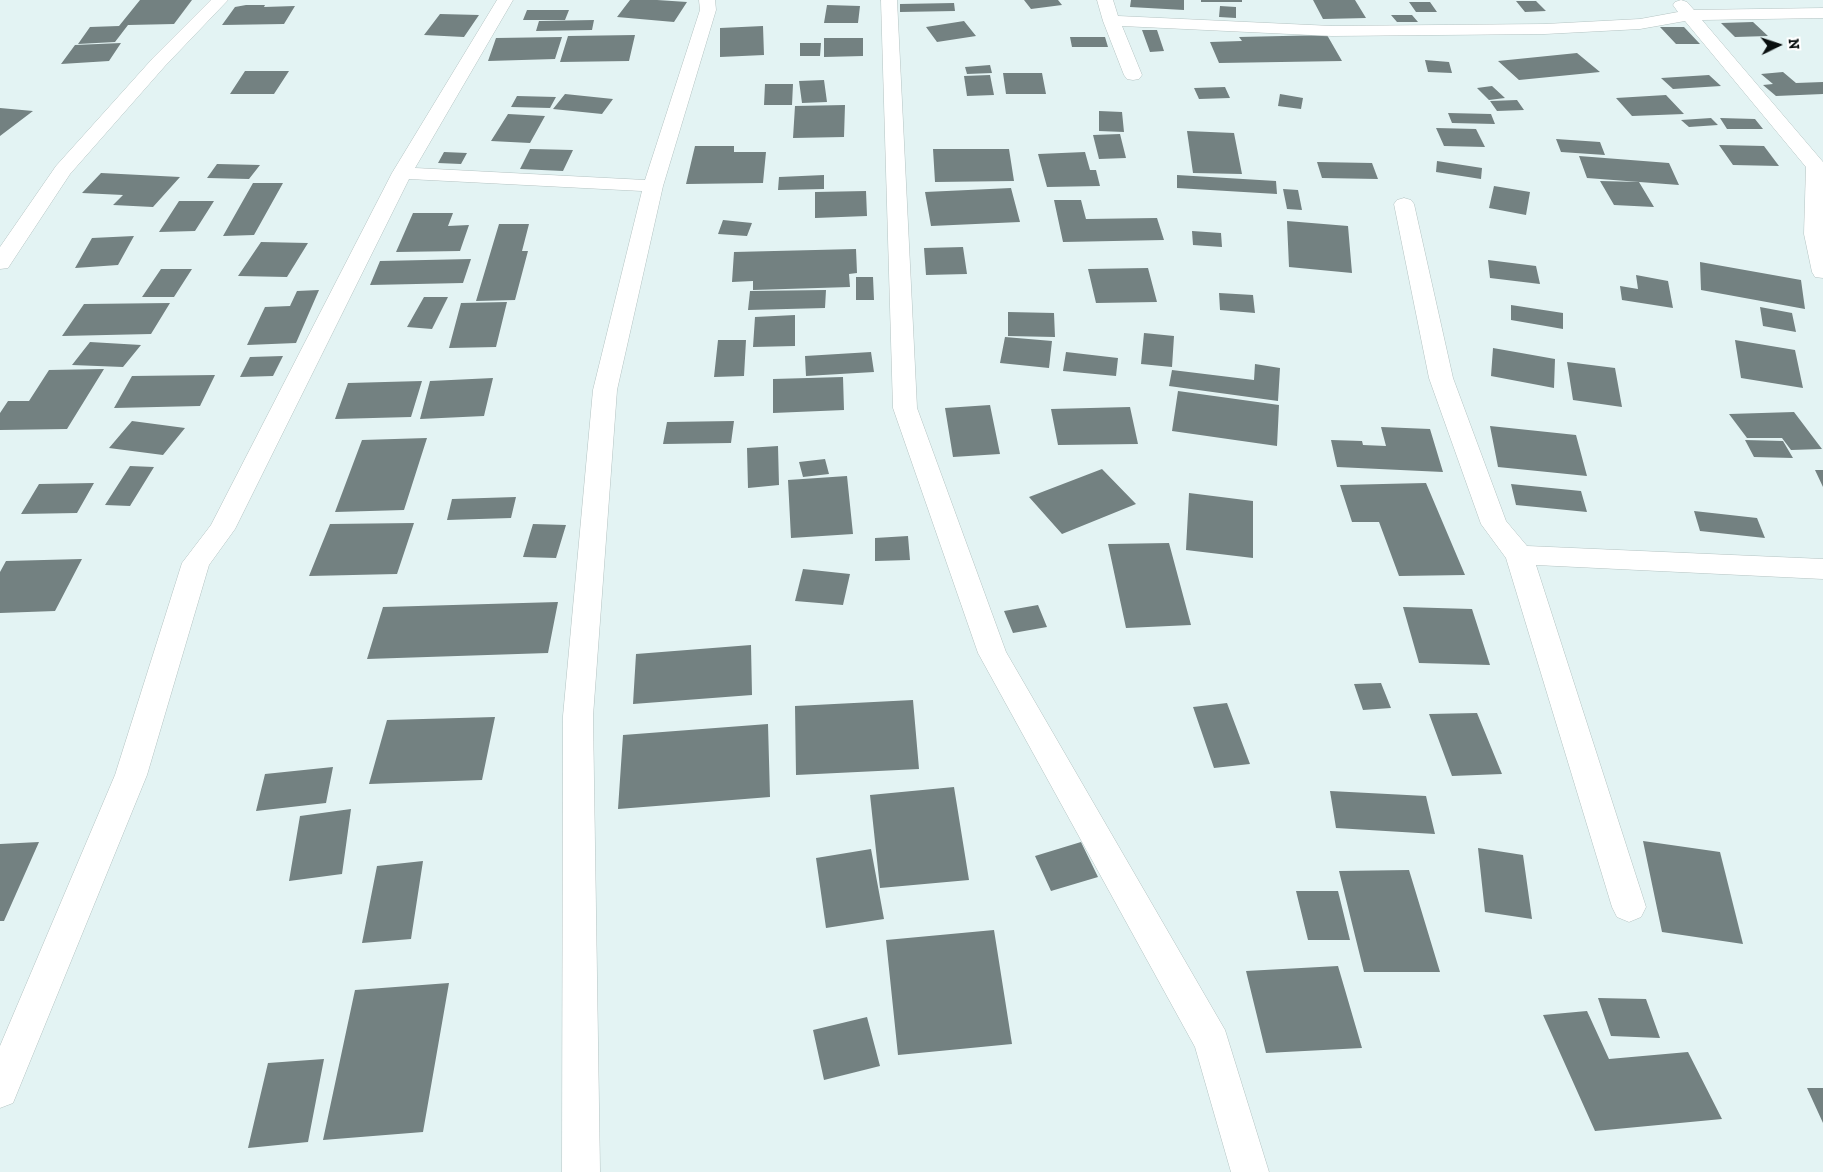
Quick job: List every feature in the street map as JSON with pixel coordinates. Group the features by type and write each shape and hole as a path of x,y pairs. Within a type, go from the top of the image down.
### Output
{"street":[{"path":"0,263 63,170 159,62 220,0"},
{"path":"0,1090 131,775 196,563 222,528 402,173 505,0"},
{"path":"581,1172 578,716 605,390 653,186 708,10 707,0"},
{"path":"889,0 888,21 906,408 992,653 1212,1042 1250,1172"},
{"path":"1105,0 1111,21 1133,76"},
{"path":"1677,0 1816,166 1814,234 1823,272"},
{"path":"1111,21 1332,31 1525,29 1640,24 1689,15 1823,13"},
{"path":"402,173 653,186"},
{"path":"1404,204 1442,378 1494,524 1519,555 1629,907"},
{"path":"1519,555 1823,569"}],"building":[{"path":"140,0 192,0 174,24 128,25 115,42 78,44 90,27 119,26"},
{"path":"630,0 687,2 674,22 617,17"},
{"path":"1024,0 1058,0 1062,5 1031,9"},
{"path":"1131,0 1184,0 1184,10 1130,7"},
{"path":"1201,0 1242,0 1242,2 1201,2"},
{"path":"1313,0 1355,0 1366,18 1323,19"},
{"path":"1516,1 1536,1 1546,11 1525,12"},
{"path":"1409,2 1430,2 1437,12 1416,12"},
{"path":"954,3 955,11 900,12 900,4"},
{"path":"265,5 264,7 295,6 284,24 222,25 235,7"},
{"path":"827,5 860,6 858,23 824,23"},
{"path":"1220,6 1236,7 1236,18 1219,17"},
{"path":"527,10 569,10 565,20 523,20"},
{"path":"440,14 479,15 464,37 424,35"},
{"path":"1391,15 1412,15 1418,22 1397,22"},
{"path":"594,20 592,30 536,31 539,21"},
{"path":"964,21 976,36 937,42 926,27"},
{"path":"1753,22 1768,36 1735,37 1721,23"},
{"path":"763,26 764,55 720,57 720,28"},
{"path":"1660,27 1684,27 1700,44 1676,44"},
{"path":"1142,30 1157,30 1164,51 1150,52"},
{"path":"635,35 629,61 560,62 568,36"},
{"path":"1327,35 1342,61 1219,63 1210,42 1242,41 1239,37"},
{"path":"562,37 555,59 488,61 496,38"},
{"path":"1070,37 1105,37 1108,47 1072,47"},
{"path":"824,38 863,38 863,56 824,57"},
{"path":"121,43 109,61 61,64 75,45"},
{"path":"800,43 821,43 820,56 800,56"},
{"path":"1577,53 1600,72 1519,80 1498,61"},
{"path":"1425,60 1449,62 1452,73 1428,72"},
{"path":"990,65 992,73 967,74 965,67"},
{"path":"245,71 289,71 274,94 230,94"},
{"path":"1783,72 1796,83 1823,82 1823,94 1776,96 1763,85 1773,84 1761,74"},
{"path":"1003,73 1042,73 1046,94 1006,94"},
{"path":"990,75 994,95 967,96 964,76"},
{"path":"1709,75 1721,86 1673,89 1661,78"},
{"path":"824,80 827,102 802,103 799,81"},
{"path":"765,84 793,84 792,105 764,105"},
{"path":"1492,86 1505,98 1489,100 1477,88"},
{"path":"1225,87 1230,98 1199,99 1194,88"},
{"path":"565,94 613,99 602,114 553,109"},
{"path":"1280,94 1303,98 1301,109 1278,106"},
{"path":"1666,95 1684,114 1632,116 1616,98"},
{"path":"517,96 556,97 550,108 511,107"},
{"path":"1517,100 1524,110 1497,111 1490,101"},
{"path":"845,105 844,137 793,138 795,106"},
{"path":"0,108 33,111 0,136"},
{"path":"1099,111 1122,112 1124,132 1099,131"},
{"path":"1448,113 1491,114 1495,124 1452,123"},
{"path":"508,114 545,116 530,143 491,141"},
{"path":"1711,118 1718,125 1689,127 1681,120"},
{"path":"1720,118 1755,119 1763,129 1727,129"},
{"path":"1436,128 1476,129 1485,147 1444,146"},
{"path":"1187,131 1234,133 1242,174 1193,173"},
{"path":"1120,134 1126,158 1099,159 1093,135"},
{"path":"1556,139 1600,142 1605,155 1561,152"},
{"path":"1719,145 1764,146 1779,166 1733,165"},
{"path":"695,146 734,146 734,152 766,152 763,183 686,184"},
{"path":"530,149 573,150 563,171 520,169"},
{"path":"933,149 1009,149 1014,181 935,182"},
{"path":"444,152 467,153 461,164 438,163"},
{"path":"1085,152 1090,170 1096,170 1100,186 1047,187 1038,154"},
{"path":"1579,156 1669,163 1679,185 1587,178"},
{"path":"1437,161 1482,168 1481,179 1436,172"},
{"path":"1317,162 1372,163 1378,179 1322,178"},
{"path":"217,164 260,165 249,179 207,178"},
{"path":"101,173 180,177 153,207 113,205 123,195 82,193"},
{"path":"824,175 824,189 778,190 779,177"},
{"path":"1177,175 1276,181 1277,194 1177,188"},
{"path":"1600,181 1639,182 1654,207 1614,205"},
{"path":"253,183 283,183 254,235 223,236"},
{"path":"1494,186 1530,192 1526,215 1489,208"},
{"path":"1011,188 1020,222 931,226 925,192"},
{"path":"1283,189 1298,190 1302,210 1287,209"},
{"path":"866,191 867,216 815,218 815,192"},
{"path":"1054,200 1081,200 1086,219 1157,218 1164,240 1063,242"},
{"path":"179,201 214,201 195,231 159,232"},
{"path":"413,213 453,213 448,226 469,225 460,251 396,252"},
{"path":"723,220 752,223 747,236 718,234"},
{"path":"1287,221 1348,226 1352,273 1289,267"},
{"path":"499,224 529,224 522,251 528,251 515,300 476,301"},
{"path":"1192,231 1221,233 1222,247 1193,245"},
{"path":"134,236 118,265 75,268 92,238"},
{"path":"261,242 308,243 287,277 238,276"},
{"path":"963,247 967,274 926,275 924,248"},
{"path":"856,249 857,273 849,274 850,287 753,290 753,281 732,282 734,252"},
{"path":"471,259 463,283 370,285 380,261"},
{"path":"1488,260 1536,266 1540,284 1490,278"},
{"path":"1700,262 1801,280 1805,309 1701,290"},
{"path":"1148,268 1157,302 1096,303 1088,269"},
{"path":"161,269 192,269 174,297 142,297"},
{"path":"1636,275 1668,281 1673,308 1622,300 1620,286 1638,289"},
{"path":"856,277 873,277 874,300 856,300"},
{"path":"319,290 296,343 247,345 265,307 290,306 297,291"},
{"path":"826,290 825,308 748,310 750,291"},
{"path":"1219,293 1253,295 1255,313 1220,310"},
{"path":"424,297 448,297 432,329 407,327"},
{"path":"507,302 496,347 449,348 461,303"},
{"path":"170,303 151,334 62,336 84,304"},
{"path":"1511,305 1563,313 1563,329 1511,320"},
{"path":"1760,307 1792,313 1796,332 1763,326"},
{"path":"1008,312 1054,313 1055,337 1008,336"},
{"path":"795,315 795,346 753,347 755,317"},
{"path":"1144,333 1174,336 1172,367 1141,364"},
{"path":"1005,337 1052,341 1049,368 1000,363"},
{"path":"718,340 746,340 744,376 714,377"},
{"path":"1735,340 1795,350 1803,388 1741,378"},
{"path":"90,342 141,345 123,367 72,365"},
{"path":"1493,348 1555,359 1554,388 1491,376"},
{"path":"871,352 874,372 806,376 805,356"},
{"path":"1066,352 1118,358 1116,376 1063,371"},
{"path":"283,356 273,376 240,377 250,357"},
{"path":"1567,362 1615,368 1622,407 1573,400"},
{"path":"1255,364 1280,368 1278,401 1169,386 1172,370 1254,380"},
{"path":"104,369 67,429 0,430 0,413 8,401 29,401 49,370"},
{"path":"215,375 200,406 114,408 132,376"},
{"path":"843,377 844,410 773,413 773,379"},
{"path":"493,378 484,416 420,419 430,381"},
{"path":"422,381 411,417 335,419 348,383"},
{"path":"1178,391 1279,405 1277,446 1172,431"},
{"path":"990,405 1000,454 953,457 945,408"},
{"path":"1130,407 1138,444 1058,445 1051,409"},
{"path":"1794,412 1822,449 1791,450 1782,438 1747,438 1729,414"},
{"path":"132,421 185,428 163,455 109,448"},
{"path":"734,421 731,443 663,444 667,422"},
{"path":"1490,426 1576,435 1587,476 1498,467"},
{"path":"1381,427 1430,429 1443,472 1337,467 1331,440 1362,441 1363,445 1386,446"},
{"path":"427,438 404,510 335,512 362,440"},
{"path":"1745,440 1783,441 1793,458 1754,457"},
{"path":"778,446 779,485 748,488 747,448"},
{"path":"825,459 829,474 803,477 799,462"},
{"path":"130,466 154,467 130,506 105,505"},
{"path":"1102,469 1136,504 1062,534 1029,497"},
{"path":"1815,470 1823,470 1823,487"},
{"path":"847,476 853,534 791,538 788,480"},
{"path":"94,483 77,513 21,514 39,484"},
{"path":"1426,483 1465,575 1399,576 1379,522 1352,522 1340,485"},
{"path":"1511,484 1581,491 1587,512 1516,505"},
{"path":"1189,493 1253,501 1253,558 1186,550"},
{"path":"516,497 511,518 447,520 452,499"},
{"path":"1694,511 1757,518 1765,538 1700,531"},
{"path":"414,523 397,574 309,576 330,524"},
{"path":"533,524 566,525 556,558 523,557"},
{"path":"908,536 910,560 875,561 875,538"},
{"path":"1169,543 1191,625 1126,628 1108,544"},
{"path":"82,559 55,611 0,613 0,572 6,561"},
{"path":"803,569 850,574 843,605 795,601"},
{"path":"558,602 548,653 367,659 383,607"},
{"path":"1038,605 1047,627 1013,633 1004,611"},
{"path":"1403,607 1472,609 1490,665 1419,663"},
{"path":"751,645 752,695 633,704 636,654"},
{"path":"1381,683 1391,708 1363,710 1354,684"},
{"path":"913,700 919,769 796,775 795,706"},
{"path":"1227,703 1250,764 1214,768 1193,707"},
{"path":"1477,713 1502,774 1452,776 1429,714"},
{"path":"495,717 482,780 369,784 387,720"},
{"path":"768,724 770,797 618,809 623,735"},
{"path":"333,767 326,803 256,811 265,774"},
{"path":"954,787 969,880 880,888 870,795"},
{"path":"1330,791 1426,796 1435,834 1336,828"},
{"path":"351,809 342,874 289,881 300,816"},
{"path":"1643,841 1720,852 1743,944 1662,932"},
{"path":"39,842 4,921 0,921 0,844"},
{"path":"1081,842 1098,877 1051,891 1035,856"},
{"path":"1478,848 1523,855 1532,919 1485,912"},
{"path":"871,849 884,919 826,928 816,858"},
{"path":"423,861 411,939 362,943 377,866"},
{"path":"1409,870 1440,972 1364,972 1339,871"},
{"path":"1296,891 1338,891 1350,940 1308,940"},
{"path":"994,930 1012,1044 898,1055 886,940"},
{"path":"1338,966 1362,1048 1266,1053 1246,971"},
{"path":"449,983 423,1132 323,1140 355,990"},
{"path":"1598,998 1646,999 1660,1038 1611,1036"},
{"path":"1587,1011 1609,1059 1688,1052 1722,1119 1595,1131 1543,1015"},
{"path":"867,1017 880,1066 824,1080 813,1030"},
{"path":"324,1059 308,1142 248,1148 268,1063"},
{"path":"1807,1088 1823,1088 1823,1123"}]}
